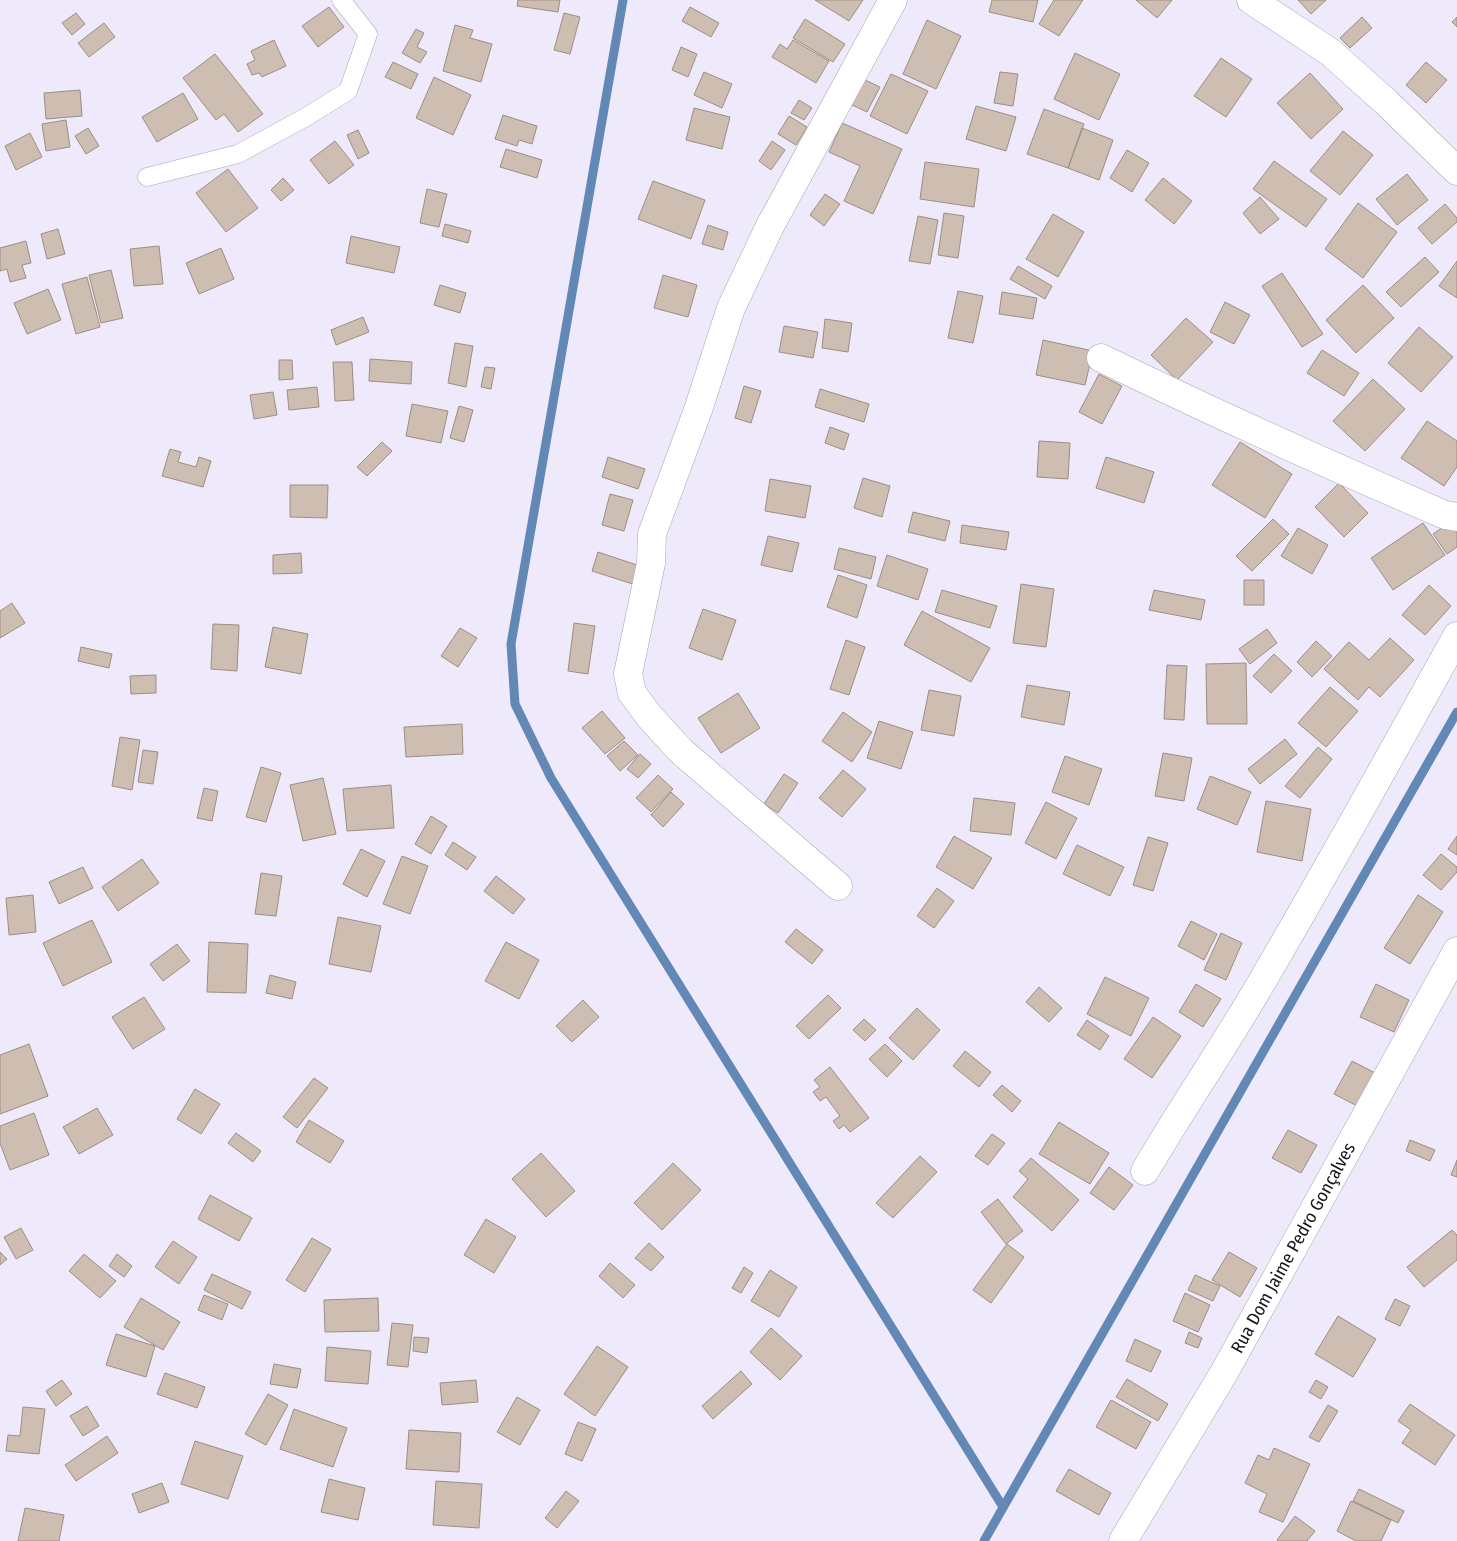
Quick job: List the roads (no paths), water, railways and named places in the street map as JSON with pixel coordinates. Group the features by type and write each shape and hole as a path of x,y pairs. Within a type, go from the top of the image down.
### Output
{"street":[{"path":"838,886 681,751 648,716 632,693 628,674 651,563 652,534 698,410 731,308 770,226 893,0"},
{"path":"1251,0 1330,52 1386,102 1457,171"},
{"path":"1101,358 1195,404 1312,457 1444,515 1457,517"},
{"path":"1145,1171 1343,842 1457,636"},
{"name":"Rua Dom Jaime Pedro Gonçalves","path":"1123,1541 1225,1371 1457,951"}],"lane":[{"path":"147,177 238,154 306,117 348,91 368,34 341,0"}],"waterway":[{"path":"623,0 511,644 515,704 551,778 1003,1507"},
{"path":"984,1541 1457,712"}]}
